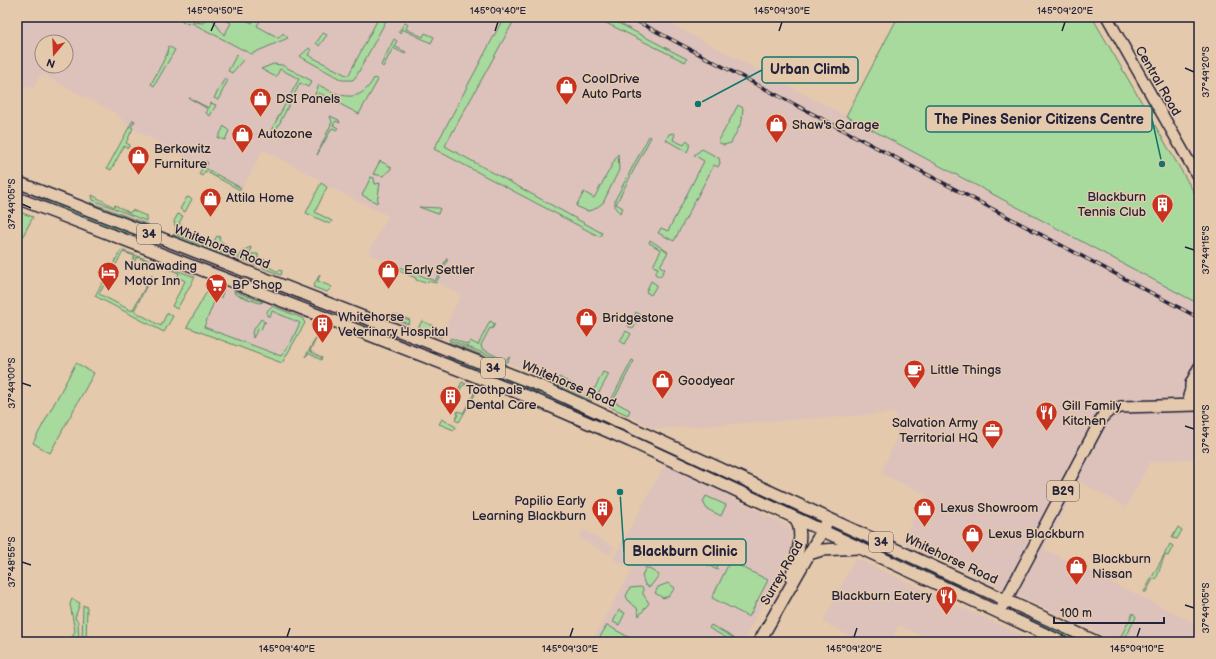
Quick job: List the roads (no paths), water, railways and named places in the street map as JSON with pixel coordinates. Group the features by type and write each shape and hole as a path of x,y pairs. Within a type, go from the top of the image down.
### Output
{"main road":[{"name":"Whitehorse Road","path":"17,182 543,387 1097,642"},
{"name":"34","path":"17,198 430,357 529,397 630,441 1062,642"},
{"path":"1194,389 1191,384 1199,368"},
{"name":"B29","path":"1194,389 1189,394 1190,400 1198,404"},
{"name":"B29","path":"1166,405 1194,389"},
{"name":"B29","path":"999,613 1103,416 1114,409 1198,404"},
{"path":"630,441 637,438 636,429"},
{"path":"675,447 672,454 680,465"},
{"name":"Surrey Road","path":"758,642 829,518"},
{"path":"789,587 799,542 800,526 796,519"},
{"path":"809,554 822,550 860,548"}],"street":[{"name":"Central Road","path":"1107,17 1199,178"}],"railway":[{"path":"629,17 1199,318"}],"place":[{"name":"Urban Climb","path":"698,104"},
{"name":"CoolDrive Auto Parts","path":"566,106"},
{"name":"DSI Panels","path":"261,118"},
{"name":"Shaw's Garage","path":"777,144"},
{"name":"Autozone","path":"243,154"},
{"name":"The Pines Senior Citizens Centre","path":"1162,164"},
{"name":"Berkowitz Furniture","path":"138,176"},
{"name":"Attila Home","path":"210,218"},
{"name":"Blackburn Tennis Club","path":"1162,224"},
{"name":"Early Settler","path":"389,290"},
{"name":"Nunawading Motor Inn","path":"108,292"},
{"name":"BP Shop","path":"217,304"},
{"name":"Bridgestone","path":"586,338"},
{"name":"Whitehorse Veterinary Hospital","path":"322,344"},
{"name":"Little Things","path":"915,390"},
{"name":"Goodyear","path":"663,400"},
{"name":"Toothpals Dental Care","path":"451,416"},
{"name":"Gill Family Kitchen","path":"1047,432"},
{"name":"Salvation Army Territorial HQ","path":"993,450"},
{"name":"Blackburn Clinic","path":"620,492"},
{"name":"Papilio Early Learning Blackburn","path":"602,528"},
{"name":"Lexus Showroom","path":"924,528"},
{"name":"Lexus Blackburn","path":"973,554"},
{"name":"Blackburn Nissan","path":"1077,586"},
{"name":"Blackburn Eatery","path":"947,616"}]}
